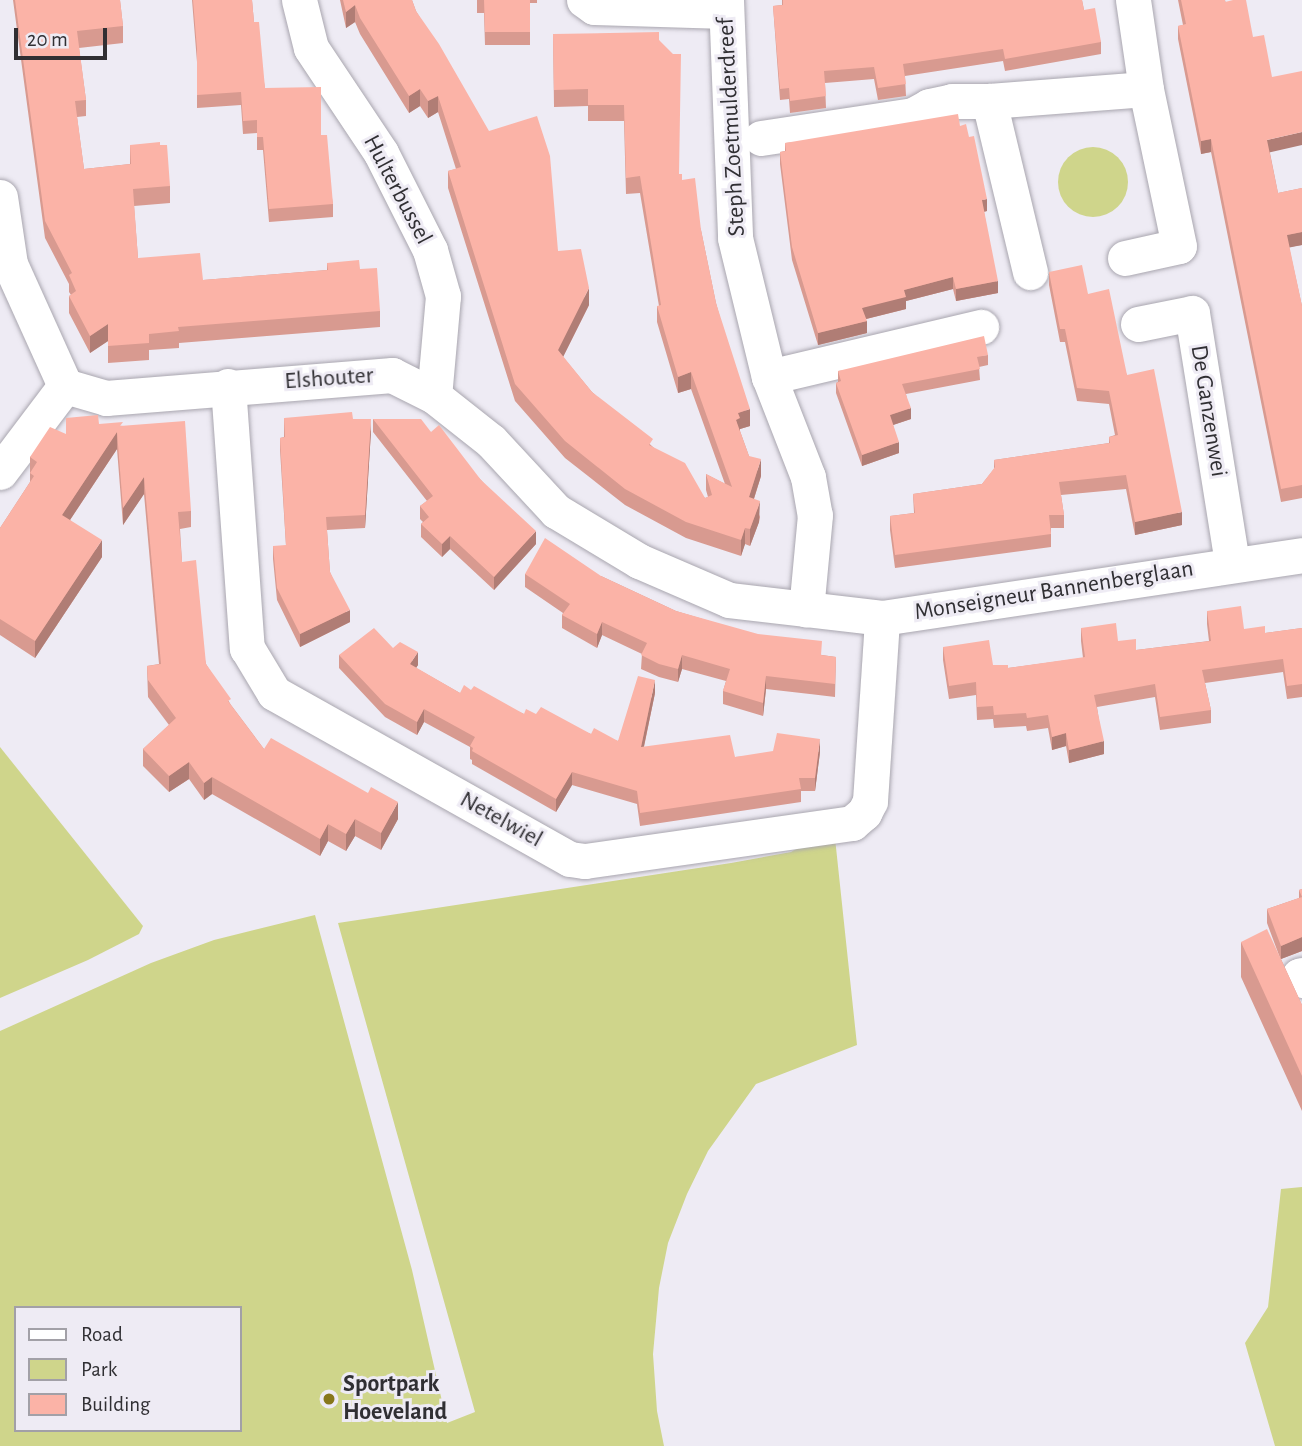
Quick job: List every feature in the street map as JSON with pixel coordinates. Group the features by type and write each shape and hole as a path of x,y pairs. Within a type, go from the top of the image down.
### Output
{"street":[{"name":"Hulterbussel","path":"299,0 312,48 381,153 430,250 443,296 434,396"},
{"path":"584,0 594,7 726,6"},
{"path":"1125,258 1179,246 1146,89 1133,0"},
{"name":"Steph Zoetmulderdreef","path":"726,6 735,238 769,377 808,477 815,515 806,610"},
{"path":"761,138 913,115 929,106 952,102 989,102 1146,89"},
{"path":"989,102 1030,272"},
{"path":"0,197 5,266 65,386 0,472"},
{"name":"De Ganzenwei","path":"1138,324 1192,313 1232,564"},
{"path":"769,377 981,327"},
{"name":"Elshouter","path":"65,386 106,398 392,374 434,396 491,441 556,511 639,561 729,600 806,610"},
{"name":"Netelwiel","path":"228,386 247,648 274,693 570,859 585,861 852,822 864,813 870,800 882,618"},
{"name":"Monseigneur Bannenberglaan","path":"806,610 882,618 1302,555"},
{"path":"1302,975 1299,976 1302,980"}],"green space":[{"path":"1093,147 1118,157 1128,182 1118,207 1093,217 1068,207 1058,182 1068,157"},
{"path":"0,747 143,926 139,934 88,960 0,998"},
{"path":"835,838 857,1045 756,1084 708,1151 687,1194 668,1243 659,1288 653,1354 657,1411 664,1446 0,1446 0,1031 151,963 214,940 315,915 412,1270 447,1423 475,1412 338,923 791,852 811,840"},
{"path":"1302,1187 1302,1446 1275,1446 1245,1343 1268,1307 1281,1189"}],"building":[{"path":"15,0 120,0 123,26 77,31 86,100 75,101 84,169 131,164 130,145 160,142 160,145 167,145 170,186 133,189 138,258 200,253 203,280 328,270 327,263 359,260 360,269 377,268 380,311 178,327 179,331 149,334 149,343 108,346 108,324 90,336 69,296 76,291 69,275 72,273 45,221"},
{"path":"193,0 252,0 254,22 259,22 265,88 321,87 321,135 327,135 333,204 269,209 263,137 257,137 257,120 243,121 241,92 197,95"},
{"path":"343,0 412,0 416,11 439,44 489,131 537,116 550,156 558,251 581,249 589,288 558,350 592,392 653,439 649,445 685,463 705,498 712,495 706,474 732,487 691,372 678,377 657,306 661,305 640,176 626,178 624,105 588,105 588,89 554,90 553,34 659,32 659,40 673,54 681,54 679,174 682,174 682,180 695,178 701,230 716,303 750,409 738,413 740,418 736,420 749,456 761,459 749,497 760,501 750,529 745,528 741,540 686,522 625,489 565,441 515,384 448,171 461,167 438,96 428,101 420,89 409,96 360,18 355,5 346,12"},
{"path":"484,0 530,0 530,32 485,32"},
{"path":"783,0 1082,0 1084,10 1095,8 1101,42 1005,59 1003,49 903,64 906,84 878,88 874,67 824,71 826,96 790,101 789,88 780,89 773,6 783,5"},
{"path":"1181,0 1246,0 1253,37 1264,35 1272,77 1302,71 1302,132 1267,140 1278,193 1302,188 1302,232 1287,235 1302,306 1302,485 1281,489 1211,139 1201,141 1178,26 1186,24"},
{"path":"958,114 960,126 966,124 969,137 974,136 987,199 982,200 998,281 956,289 953,277 904,290 906,297 862,308 867,321 818,333 792,247 780,152 786,151 785,143"},
{"path":"1082,265 1088,294 1109,289 1127,375 1154,369 1182,512 1135,522 1126,475 1059,482 1064,515 1049,515 1051,534 895,555 890,516 915,513 913,494 982,484 995,467 994,460 1110,443 1109,437 1118,435 1109,391 1077,388 1065,329 1060,329 1049,272"},
{"path":"984,336 988,355 977,357 980,369 902,384 911,408 890,415 899,442 862,455 836,383 841,381 838,371"},
{"path":"352,412 353,419 371,419 365,515 326,517 330,572 350,610 300,634 277,588 273,546 286,545 280,438 285,437 284,418"},
{"path":"98,415 99,424 123,422 120,426 185,421 191,511 178,512 182,562 196,560 206,664 231,699 228,701 264,749 271,738 368,793 371,787 398,802 381,833 355,819 346,834 328,824 320,839 212,777 204,783 189,762 169,776 143,749 176,718 148,680 147,666 161,664 144,477 123,508 117,432 62,515 102,540 35,641 0,619 0,528 34,476 30,473 37,462 30,457 50,427 66,434 66,418"},
{"path":"373,419 421,419 431,432 439,425 481,480 536,531 494,577 450,536 442,544 421,524 429,517 420,506 433,496"},
{"path":"545,538 601,576 676,611 758,634 822,641 821,655 836,657 835,684 766,676 763,703 723,691 730,669 682,655 678,669 659,664 641,655 647,643 602,622 597,634 562,615 570,604 525,574"},
{"path":"1241,606 1244,629 1265,626 1265,633 1302,628 1302,684 1287,686 1283,659 1202,670 1211,710 1160,717 1155,684 1094,695 1104,741 1069,750 1066,733 1052,737 1048,715 1027,718 1026,713 994,715 993,706 977,707 976,682 949,686 943,647 989,640 993,665 1008,665 1008,668 1085,657 1081,628 1116,623 1118,641 1136,639 1136,650 1211,641 1207,611"},
{"path":"374,628 393,648 400,642 418,652 410,664 460,693 464,685 471,690 474,686 524,714 526,709 536,714 541,707 591,734 594,728 618,741 638,676 655,680 641,747 730,735 735,757 773,751 777,733 820,739 815,778 799,778 801,789 640,813 637,791 572,772 556,799 472,751 470,746 475,737 424,709 417,722 385,704 339,655"},
{"path":"1302,897 1302,937 1281,946 1267,909"},
{"path":"1267,929 1302,1005 1302,1076 1241,942"}],"place":[{"name":"Sportpark Hoeveland","path":"329,1399"}]}
